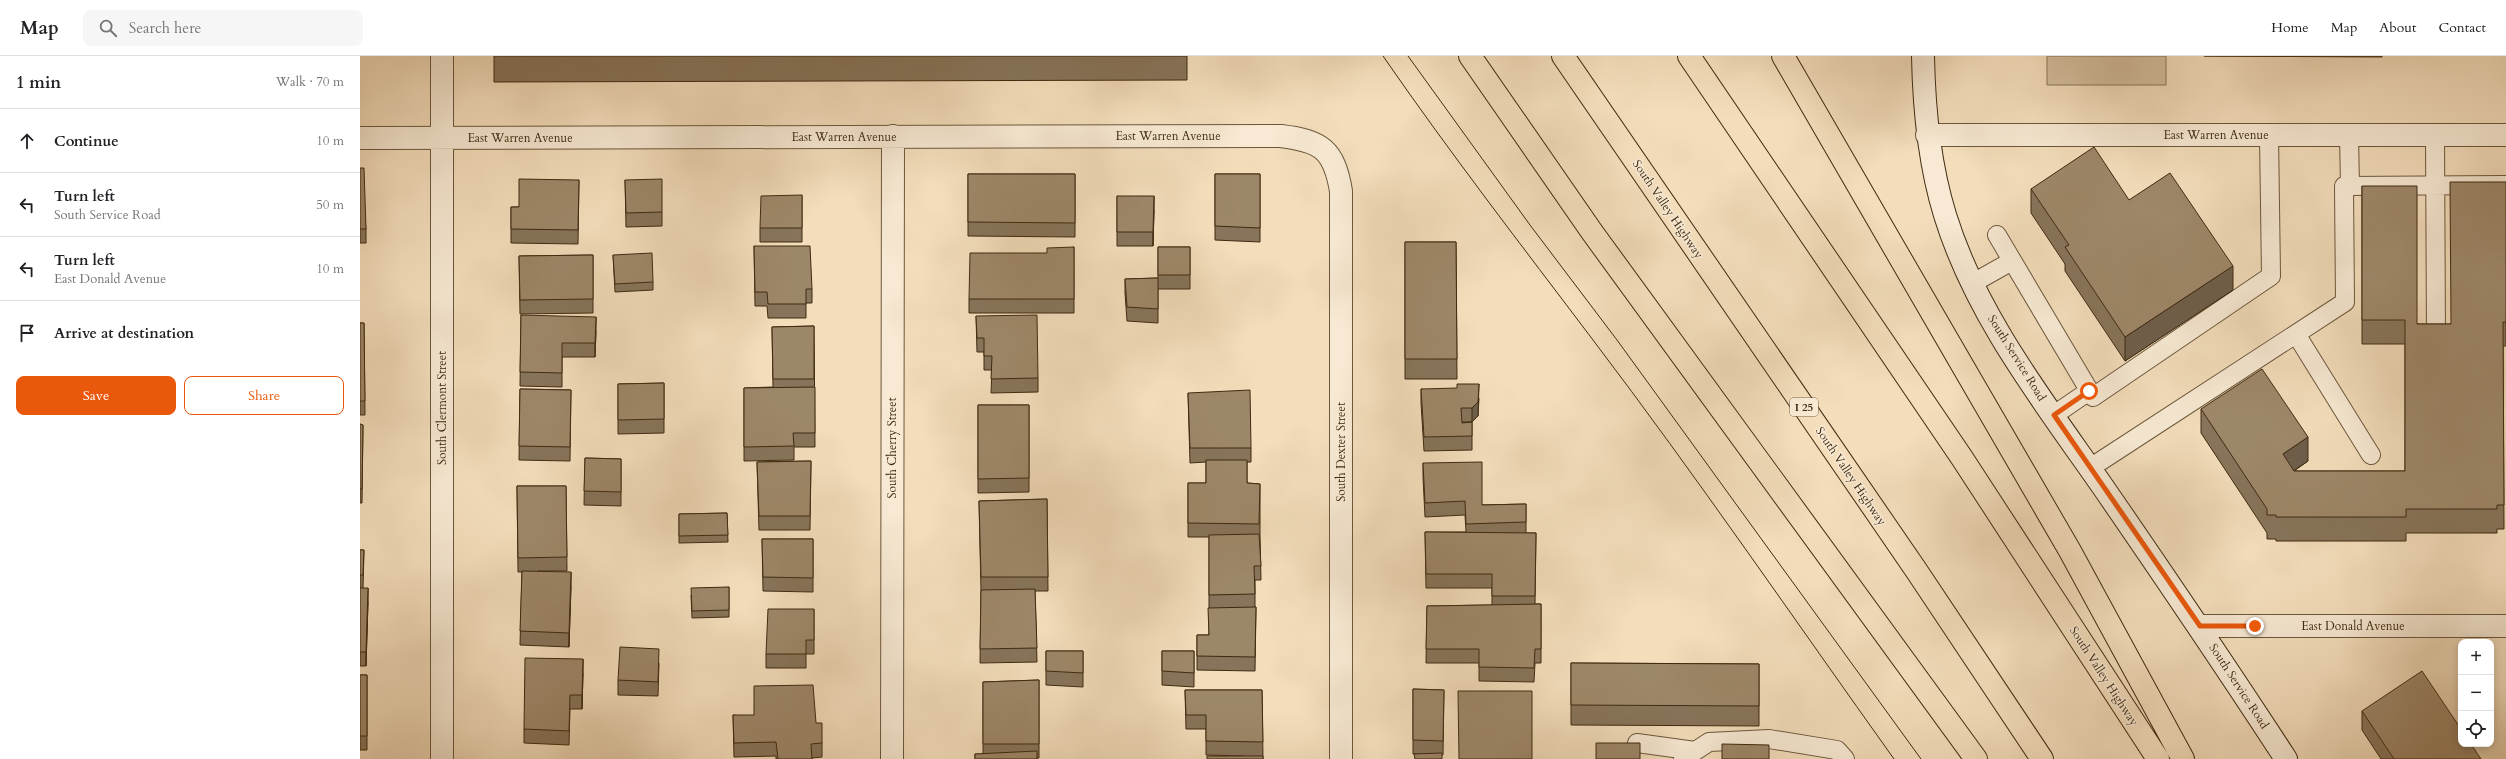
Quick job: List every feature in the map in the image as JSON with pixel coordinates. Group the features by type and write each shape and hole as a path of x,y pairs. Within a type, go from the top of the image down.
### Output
{"highway":[{"path":"1470,56 1592,232 1976,759"},
{"name":"South Valley Highway","path":"1563,56 1916,570 2042,759"},
{"name":"South Valley Highway","path":"1689,56 1962,458 2158,759"},
{"path":"1783,56 2070,551 2183,759"}],"street":[{"name":"South Clermont Street","path":"442,56 442,759"},
{"name":"South Service Road","path":"1923,56 1927,135 1945,216 1973,283 2025,374 2200,626 2286,759"},
{"name":"East Warren Avenue","path":"1927,135 2506,135"},
{"name":"South Cherry Street","path":"892,759 893,136"},
{"name":"East Warren Avenue","path":"360,138 1281,136 1307,139 1324,150"},
{"name":"South Dexter Street","path":"1324,150 1337,169 1341,191 1340,759"},
{"name":"East Donald Avenue","path":"2200,626 2506,626"}],"lane":[{"path":"1997,235 2093,396 2271,276 2269,135"},
{"path":"2349,135 2350,186"},
{"path":"2435,135 2436,336"},
{"path":"2090,468 2345,302 2344,186 2506,185"},
{"path":"1973,283 2012,261"},
{"path":"2296,334 2370,454"},
{"path":"2054,415 2089,391"},
{"path":"1636,743 1689,755 1708,742 1769,739 1837,750 1845,759"}],"shaded area":[{"path":"2047,56 2166,56 2166,85 2047,85"}],"building":[{"path":"2094,147 2129,200 2170,173 2233,266 2125,337 2065,247 2069,245 2031,189"},
{"path":"360,168 364,168 366,229 360,229"},
{"path":"968,174 1075,174 1075,223 968,222"},
{"path":"1215,174 1260,174 1260,228 1215,226"},
{"path":"519,179 579,180 578,230 511,229 511,207 519,207"},
{"path":"662,179 662,212 626,213 625,180"},
{"path":"2450,182 2506,182 2506,322 2503,322 2504,505 2497,505 2497,509 2406,509 2406,517 2276,517 2276,515 2267,515 2267,509 2201,409 2262,369 2308,437 2283,454 2294,471 2405,471 2405,320 2362,320 2362,186 2417,186 2417,324 2451,324"},
{"path":"802,195 802,228 760,228 761,196"},
{"path":"1117,196 1154,196 1153,232 1117,232"},
{"path":"1405,242 1456,242 1457,359 1405,359"},
{"path":"754,246 810,246 812,289 806,289 806,304 768,304 767,292 755,292"},
{"path":"1074,247 1074,299 969,299 970,253 1047,253 1047,248"},
{"path":"1158,247 1190,247 1190,275 1158,275"},
{"path":"652,253 653,282 615,284 613,255"},
{"path":"593,255 593,299 520,300 519,256"},
{"path":"1158,278 1158,309 1127,307 1125,279"},
{"path":"521,315 596,317 595,343 562,343 562,373 520,372"},
{"path":"1037,315 1038,378 991,379 992,356 984,356 984,338 977,338 976,316"},
{"path":"360,323 364,323 365,401 360,401"},
{"path":"814,326 814,379 773,379 772,327"},
{"path":"664,383 664,419 618,420 618,384"},
{"path":"1457,384 1479,384 1478,402 1472,408 1461,408 1462,423 1472,422 1472,436 1424,437 1421,389 1457,388"},
{"path":"815,387 815,433 793,433 794,446 744,447 744,388"},
{"path":"520,389 571,390 570,447 519,446"},
{"path":"1250,390 1251,448 1190,448 1188,393"},
{"path":"978,405 1029,405 1029,478 978,479"},
{"path":"360,424 363,425 362,489 360,489"},
{"path":"585,458 621,459 621,492 584,491"},
{"path":"1206,460 1247,460 1247,483 1260,484 1259,524 1188,523 1188,483 1206,483"},
{"path":"811,461 810,516 759,516 757,462"},
{"path":"1482,462 1482,505 1526,504 1526,522 1466,524 1465,501 1425,503 1423,463"},
{"path":"517,486 566,486 567,557 518,558"},
{"path":"1047,499 1048,577 981,577 979,501"},
{"path":"727,513 728,535 679,536 679,514"},
{"path":"1425,532 1536,533 1535,596 1492,596 1492,574 1426,574"},
{"path":"1259,534 1261,566 1254,566 1255,594 1209,595 1209,535"},
{"path":"762,539 813,539 813,578 763,577"},
{"path":"360,550 364,550 363,575 360,575"},
{"path":"522,571 571,572 569,633 520,631"},
{"path":"729,587 729,610 692,611 691,588"},
{"path":"360,588 368,588 366,652 360,652"},
{"path":"1035,589 1037,648 980,649 981,590"},
{"path":"1541,604 1541,649 1535,649 1534,668 1479,667 1479,649 1426,649 1427,606"},
{"path":"1256,607 1255,657 1197,656 1197,635 1209,635 1208,608"},
{"path":"768,609 814,609 814,640 806,640 806,654 766,654"},
{"path":"620,647 659,649 658,682 618,680"},
{"path":"1046,651 1083,651 1083,673 1046,671"},
{"path":"1162,651 1194,651 1194,673 1162,671"},
{"path":"525,658 583,659 582,695 570,695 569,731 524,729"},
{"path":"1571,663 1759,664 1759,706 1571,705"},
{"path":"2422,671 2458,725 2458,747 2473,747 2481,759 2394,759 2362,711"},
{"path":"360,675 367,675 367,736 360,736"},
{"path":"1039,680 1039,744 983,744 983,682"},
{"path":"813,685 816,723 822,723 822,743 811,744 812,759 778,759 776,742 734,743 733,715 754,715 754,686"},
{"path":"1413,689 1444,690 1443,741 1413,740"},
{"path":"1185,690 1262,690 1263,742 1206,741 1206,715 1186,715"},
{"path":"1458,691 1532,691 1532,759 1459,759"},
{"path":"1596,743 1640,743 1640,759 1596,759"},
{"path":"1722,744 1769,745 1769,759 1722,759"},
{"path":"1037,751 1037,759 975,759 975,754"},
{"path":"1442,753 1442,759 1415,759 1414,754"},
{"path":"1207,756 1263,756 1263,759 1207,759"}],"tram line":[{"path":"1383,56 1460,164 1670,444 1894,759"},
{"path":"1408,56 1530,225 1617,340 1921,759"}],"route":[{"path":"2089,391 2054,415 2200,626 2255,626"}]}
